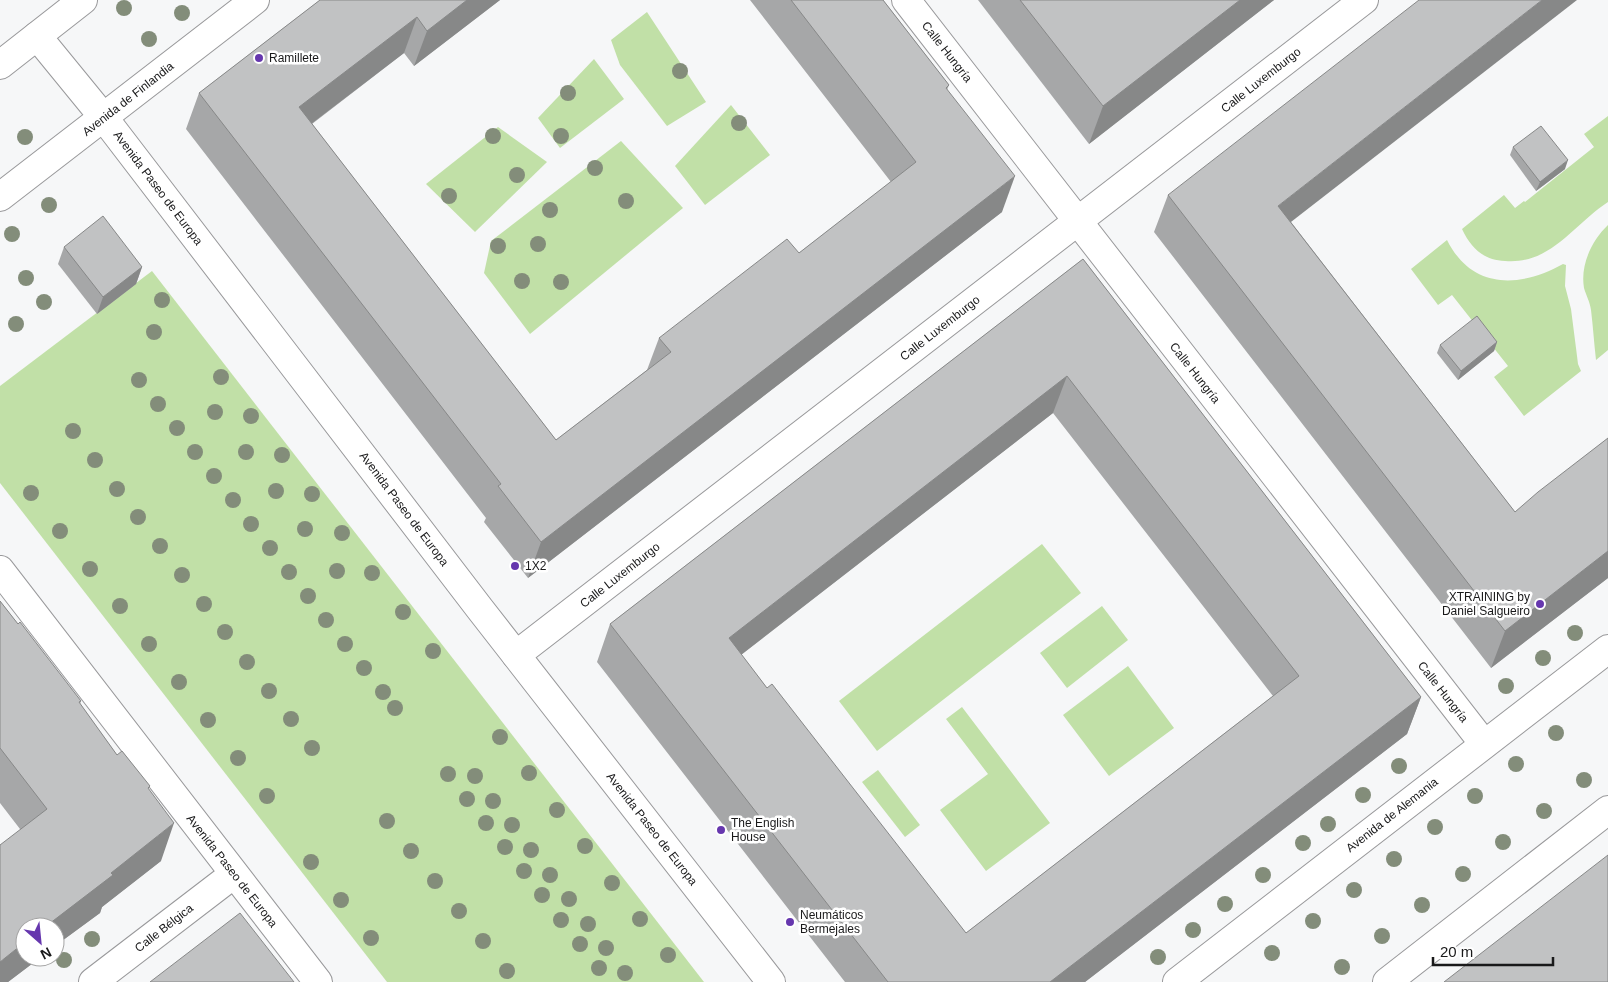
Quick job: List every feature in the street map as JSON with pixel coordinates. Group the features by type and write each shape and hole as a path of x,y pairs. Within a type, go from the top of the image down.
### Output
{"street":[{"path":"0,65 83,0"},
{"name":"Avenida de Finlandia","path":"0,197 255,0"},
{"name":"Calle Hungría","path":"906,0 1484,744"},
{"name":"Calle Luxemburgo","path":"516,655 1364,0"},
{"name":"Avenida Paseo de Europa","path":"37,36 104,118 516,655 771,982"},
{"name":"Avenida Paseo de Europa","path":"0,570 318,982"},
{"name":"Avenida de Alemania","path":"1177,982 1608,649"},
{"path":"1387,982 1608,810"},
{"name":"Calle Bélgica","path":"93,982 234,874"}],"green space":[{"path":"647,12 706,102 667,126 620,65 611,40"},
{"path":"594,59 624,99 560,148 538,118"},
{"path":"731,105 770,155 705,205 675,166"},
{"path":"1608,116 1608,202 1561,241 1536,257 1521,261 1497,260 1479,252 1469,242 1462,229 1504,195 1515,208 1525,202 1594,147 1584,134"},
{"path":"498,127 547,162 475,232 426,184"},
{"path":"621,141 683,208 530,334 484,273 491,241"},
{"path":"1608,225 1608,350 1596,360 1591,310 1583,279 1588,254 1592,245"},
{"path":"1447,240 1457,256 1470,268 1483,276 1498,280 1530,277 1547,272 1563,264 1566,265 1565,286 1571,309 1578,364 1581,371 1524,416 1494,377 1508,366 1452,295 1438,305 1411,269"},
{"path":"152,271 704,982 387,982 0,483 0,386"},
{"path":"1042,544 1081,593 877,751 839,701"},
{"path":"1102,606 1128,640 1067,688 1040,653"},
{"path":"1128,666 1174,728 1109,776 1063,715"},
{"path":"962,707 1050,823 986,871 940,810 988,774 946,719"},
{"path":"878,770 920,825 905,837 862,782"}],"building":[{"path":"320,0 467,0 427,31 417,17 299,107 556,440 671,352 659,338 787,239 799,253 916,162 791,0 883,0 949,85 946,88 1015,176 541,542 498,486 501,484 199,93"},
{"path":"1020,0 1240,0 1103,106"},
{"path":"1419,0 1542,0 1278,206 1515,512 1608,438 1608,551 1505,631 1168,195"},
{"path":"1541,126 1568,160 1540,182 1513,147"},
{"path":"103,216 142,267 103,297 64,247"},
{"path":"1083,259 1421,697 1050,982 888,982 610,624","holes":["1067,376 1299,676 966,933 772,684 767,688 729,638"]},
{"path":"1477,316 1497,342 1461,371 1440,345"},
{"path":"0,601 18,624 20,622 81,701 79,702 117,755 122,751 150,786 148,788 174,823 111,873 113,875 58,917 15,917 15,950 0,962 0,845 47,809 0,748"},
{"path":"1608,855 1608,982 1444,982"},
{"path":"240,913 294,982 150,982"}],"place":[{"name":"Ramillete","path":"259,58"},
{"name":"1X2","path":"515,566"},
{"name":"XTRAINING by Daniel Salgueiro","path":"1540,604"},
{"name":"The English House","path":"721,830"},
{"name":"Neumáticos Bermejales","path":"790,922"}]}
